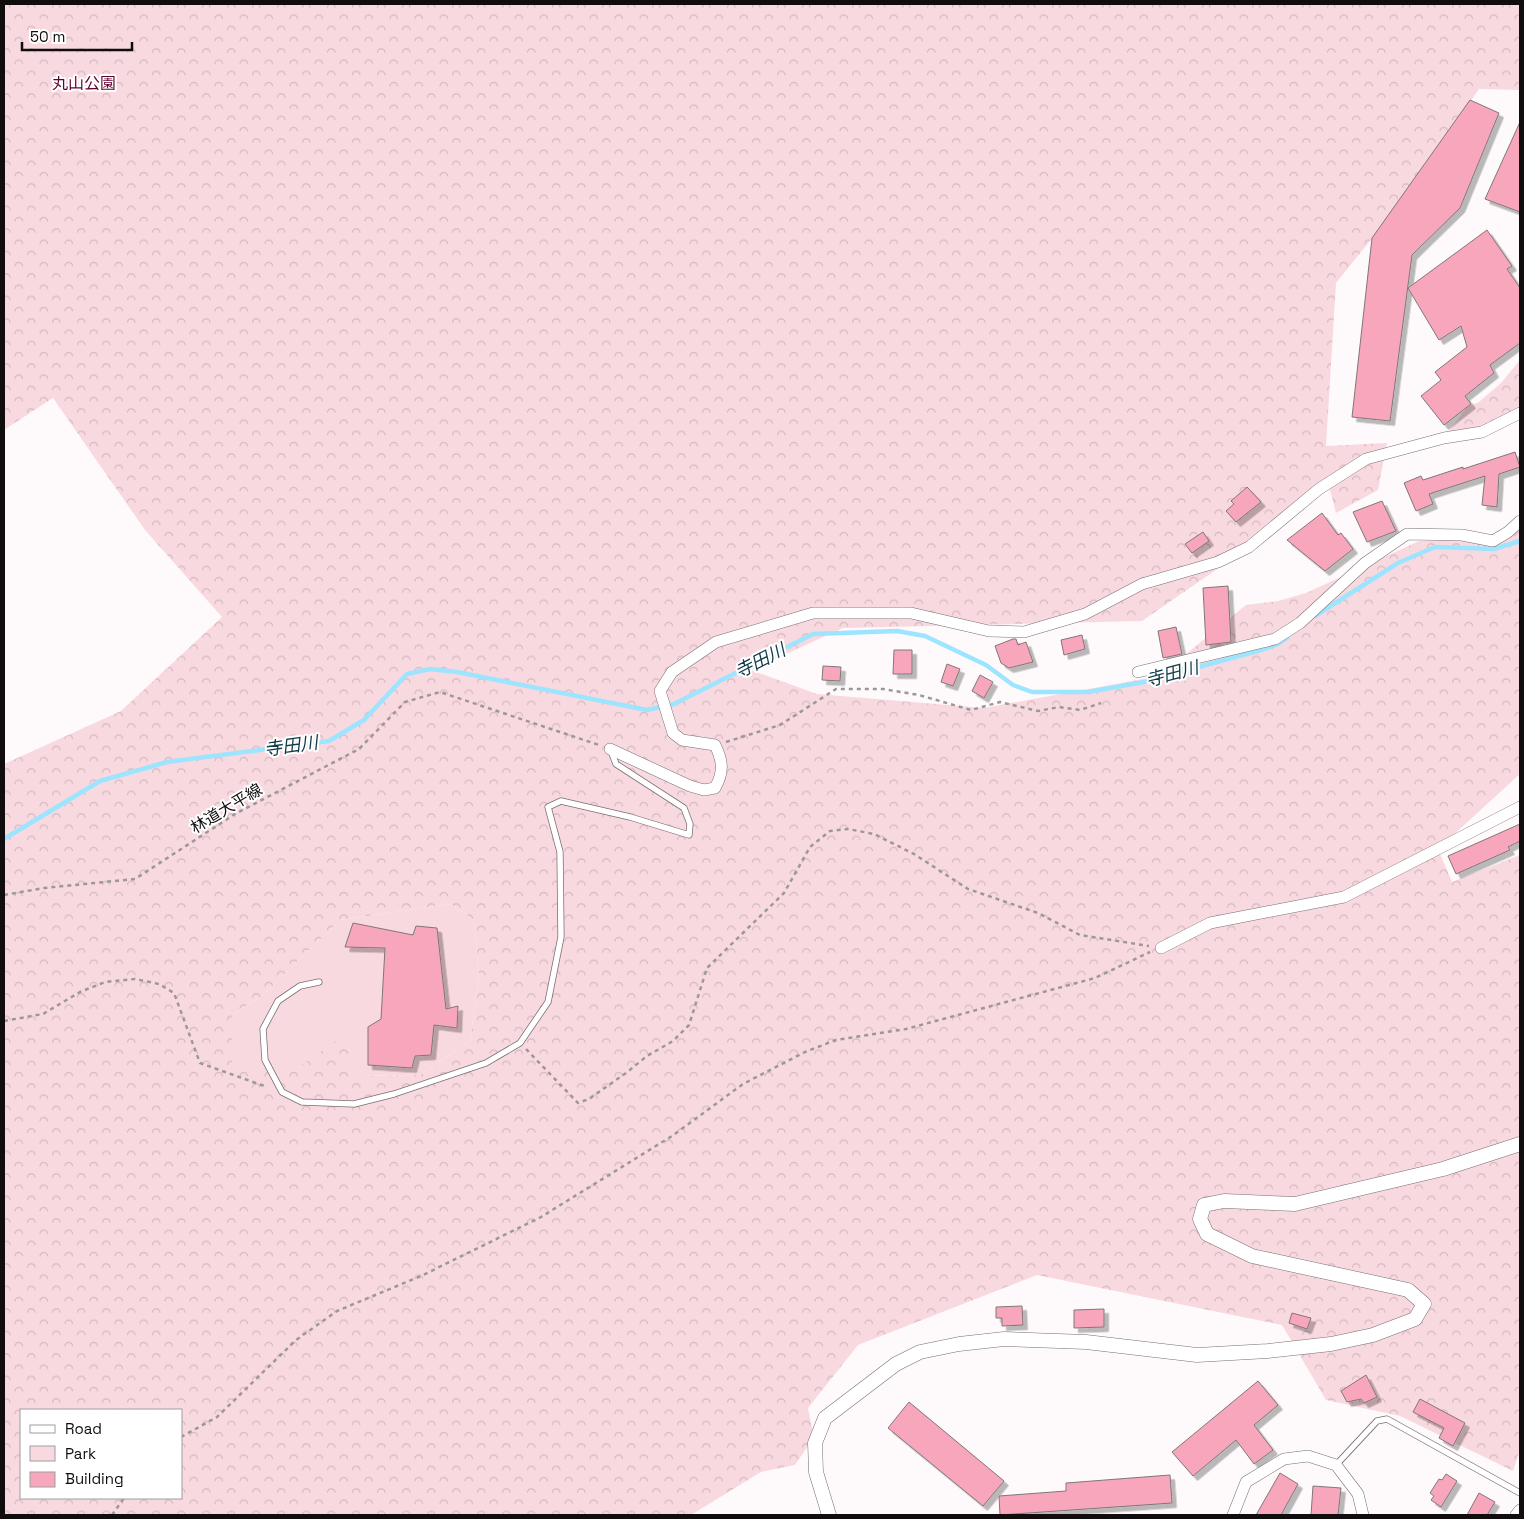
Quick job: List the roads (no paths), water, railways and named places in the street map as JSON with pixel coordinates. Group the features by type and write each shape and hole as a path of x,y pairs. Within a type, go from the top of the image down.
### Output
{"street":[{"path":"610,749 704,790 715,788 721,778 722,765 715,745 682,740 673,733 660,691 672,672 716,642 813,613 911,612 989,631 1024,632 1085,614 1142,584 1218,562 1249,547 1319,489 1366,459 1444,438 1482,432 1520,413"},
{"path":"1138,672 1275,639 1300,623 1364,563 1407,534 1462,535 1493,541 1508,532 1520,521"},
{"path":"1161,948 1210,923 1344,897 1520,807"},
{"path":"829,1515 816,1472 815,1444 825,1418 896,1364 920,1352 958,1344 1004,1339 1086,1342 1197,1355 1268,1351 1331,1344 1365,1337 1415,1319 1424,1304 1408,1290 1252,1256 1208,1234 1200,1219 1204,1205 1224,1201 1295,1204 1444,1169 1520,1144"},
{"path":"1233,1515 1246,1482 1284,1459 1308,1456 1336,1465 1358,1494 1363,1515"},
{"path":"1516,1515 1520,1510"}],"lane":[{"path":"319,982 300,986 278,1001 263,1029 265,1060 282,1092 302,1102 354,1104 394,1094 486,1063 520,1042 548,1002 561,937 560,852 548,807 560,801 630,817 688,835 690,824 684,808 616,764 610,749"},
{"path":"1336,1465 1378,1421 1387,1420 1520,1493"}],"waterway":[{"name":"寺田川","path":"1315,616 1398,563 1435,547 1494,549 1520,541"},
{"name":"寺田川","path":"4,839 100,781 167,762 329,741 364,720 407,674 430,669 457,672 647,710 674,704 813,634 897,631 925,636 986,665 1013,685 1032,692 1088,692 1144,682 1261,650 1278,644 1287,638"}],"park label":[{"name":"丸山公園","path":"84,83"}]}
